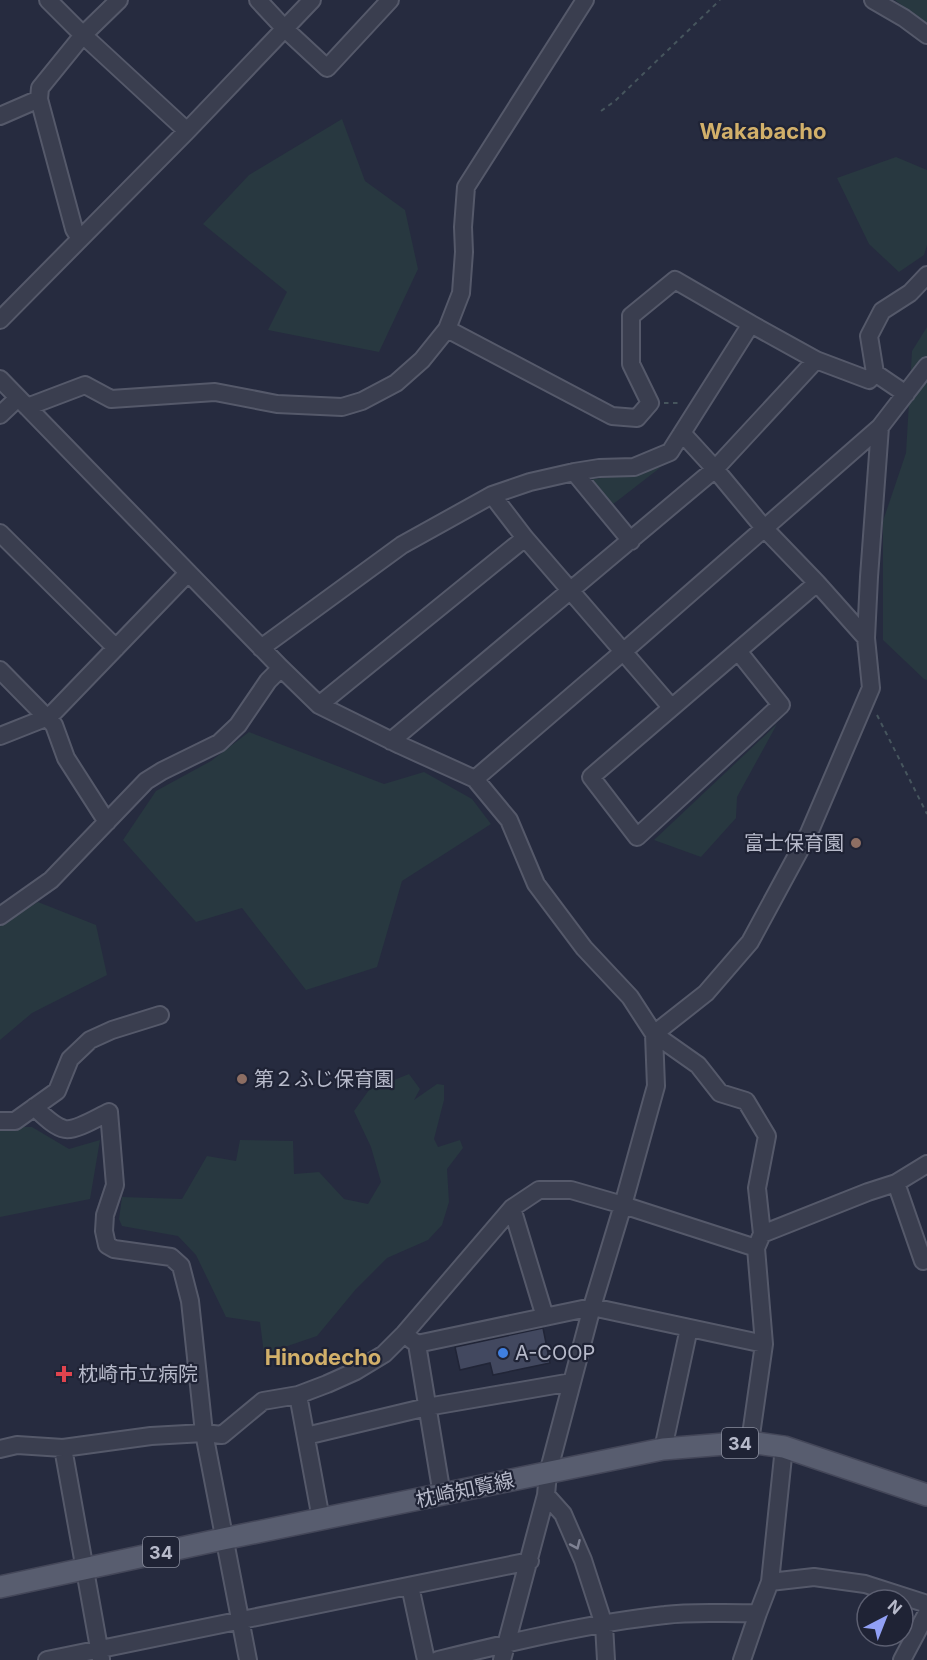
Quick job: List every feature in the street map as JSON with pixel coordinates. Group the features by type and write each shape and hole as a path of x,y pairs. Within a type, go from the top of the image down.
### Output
{"main road":[{"name":"枕崎知覧線","path":"0,1587 663,1449 750,1442 784,1447 927,1495"}],"street":[{"path":"48,0 187,131"},
{"path":"80,240 74,229 39,99 40,88 83,35 118,0"},
{"path":"258,0 327,68 390,0"},
{"path":"0,320 187,131 312,0"},
{"path":"0,415 23,402 85,385 111,399 215,392 277,404 342,407 396,383 422,360 447,329 461,293 466,187 585,0"},
{"path":"873,0 927,35"},
{"path":"0,116 39,99"},
{"path":"906,393 875,373 869,336 882,311 910,293 927,275"},
{"path":"447,329 612,416 637,418 650,403 631,364 631,316 675,280 816,360 869,380 875,373"},
{"path":"261,648 402,545 492,495 530,482 574,472 600,468 634,467 670,452 750,324"},
{"path":"392,741 715,469 816,360"},
{"path":"475,779 880,427 927,366"},
{"path":"0,379 261,648 320,705 475,779 508,820 536,884 584,948 630,997 654,1034 698,1065 720,1092 746,1101 768,1136 757,1188 764,1344 750,1442"},
{"path":"654,1034 706,993 750,942 809,833 871,688 866,638 880,427"},
{"path":"682,433 764,528 818,583 866,638"},
{"path":"574,472 631,541"},
{"path":"492,495 525,538 671,707"},
{"path":"0,533 116,648"},
{"path":"320,705 525,538"},
{"path":"0,736 48,717 188,573"},
{"path":"738,651 781,705 637,837 591,777 671,707 818,583"},
{"path":"0,916 51,880 146,781 219,743 238,725 268,681 281,668"},
{"path":"0,670 54,725 66,758 108,822"},
{"path":"0,1121 15,1120 57,1091 70,1059 90,1040 112,1030 160,1015"},
{"path":"504,1652 530,1561 546,1496 548,1473 592,1307 656,1086 654,1034"},
{"path":"34,1107 54,1124 64,1129 78,1126 109,1112 115,1185 105,1215 104,1231 107,1245 114,1249 171,1257 182,1266 190,1301 204,1433 248,1660"},
{"path":"411,1339 512,1208 539,1190 571,1190 759,1241 868,1192 896,1183 927,1164"},
{"path":"896,1183 923,1261 927,1260"},
{"path":"512,1208 545,1317"},
{"path":"0,1449 17,1445 63,1448 151,1436 204,1433 222,1436 263,1401 298,1395 356,1371 411,1339 592,1307 764,1344"},
{"path":"663,1449 689,1328"},
{"path":"411,1339 427,1407 442,1495"},
{"path":"306,1436 427,1407 572,1382"},
{"path":"298,1395 321,1519"},
{"path":"742,1660 770,1582 784,1447"},
{"path":"63,1448 101,1655"},
{"path":"546,1496 563,1514 583,1560 604,1625 606,1660"},
{"path":"47,1660 101,1655 240,1619 530,1561"},
{"path":"770,1582 814,1577 865,1584 927,1604"},
{"path":"410,1586 426,1660"},
{"path":"438,1660 504,1652 604,1625 667,1615 758,1613"},
{"path":"902,1660 927,1613"}],"path":[{"path":"601,111 615,101 720,0"},
{"path":"650,403 700,403"},
{"path":"867,697 927,814"}],"shaded area":[{"path":"895,0 927,0 927,24"},
{"path":"342,119 365,181 405,210 418,269 379,352 268,330 287,292 203,224 249,175"},
{"path":"896,157 927,170 927,245 924,255 899,272 869,244 837,178"},
{"path":"927,327 927,680 883,640 883,521 906,453 912,351"},
{"path":"661,467 612,505 592,479 630,475"},
{"path":"777,724 737,797 736,818 701,857 654,840"},
{"path":"249,732 384,784 424,772 472,799 491,824 402,881 377,967 306,990 242,908 196,922 123,840 156,791 211,761"},
{"path":"38,902 96,925 107,975 32,1013 0,1040 0,925"},
{"path":"409,1074 420,1089 414,1100 437,1084 444,1085 444,1100 434,1139 438,1147 460,1140 463,1148 447,1169 449,1202 442,1225 428,1240 387,1258 356,1289 317,1336 264,1354 260,1322 226,1317 196,1255 178,1236 122,1226 119,1219 122,1197 182,1199 207,1156 236,1161 240,1140 293,1141 294,1174 319,1172 344,1199 368,1204 381,1182 371,1147 354,1111 369,1090"},
{"path":"0,1127 32,1127 69,1149 100,1140 90,1199 0,1217"}],"building":[{"name":"A-COOP","path":"543,1328 550,1363 493,1375 490,1363 460,1370 455,1347"}],"place":[{"name":"富士保育園","path":"856,843"},
{"name":"第２ふじ保育園","path":"242,1079"},
{"name":"A-COOP","path":"503,1353"},
{"name":"枕崎市立病院","path":"64,1374"}],"district":[{"name":"Wakabacho","path":"763,131"},
{"name":"Hinodecho","path":"323,1357"}]}
